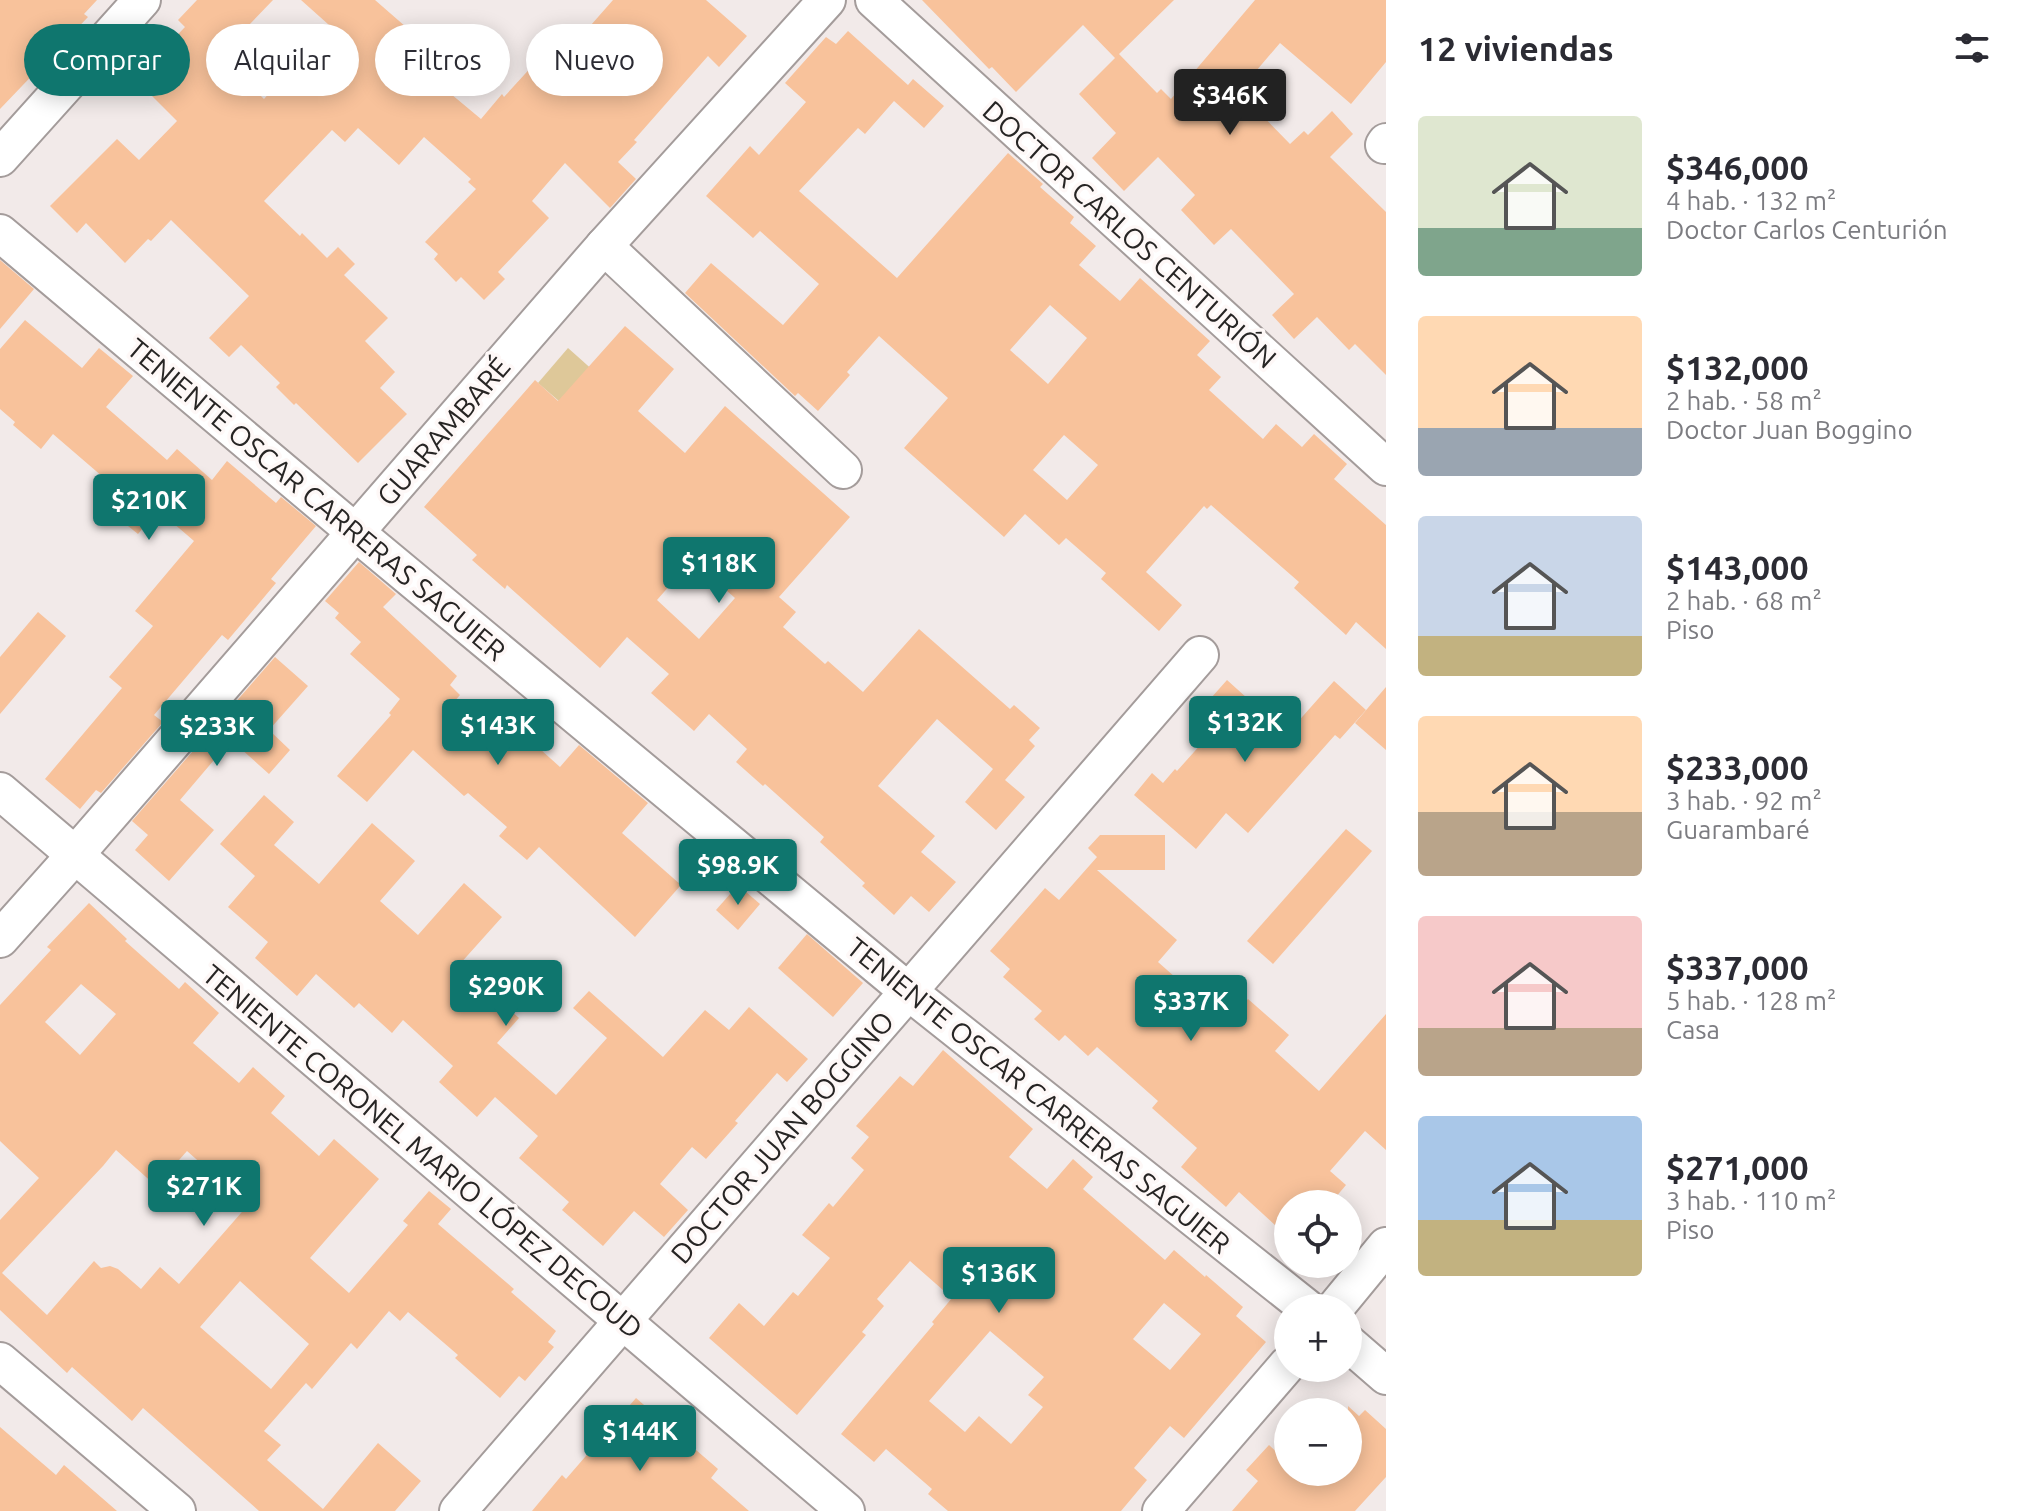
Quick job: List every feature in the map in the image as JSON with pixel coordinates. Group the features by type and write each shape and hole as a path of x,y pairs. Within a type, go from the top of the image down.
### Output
{"street":[{"path":"0,158 142,0"},
{"name":"GUARAMBARÉ","path":"0,939 604,246 827,0"},
{"name":"DOCTOR CARLOS CENTURIÓN","path":"874,0 1386,467"},
{"name":"TENIENTE OSCAR CARRERAS SAGUIER","path":"0,233 909,992 1289,1294"},
{"path":"604,246 843,470"},
{"name":"DOCTOR JUAN BOGGINO","path":"458,1511 1200,655"},
{"name":"TENIENTE CORONEL MARIO LÓPEZ DECOUD","path":"0,791 846,1511"},
{"path":"1347,1294 1386,1246"},
{"path":"1362,1355 1386,1376"},
{"path":"0,1361 177,1511"},
{"path":"1161,1511 1274,1380"}],"shaded area":[{"path":"568,348 632,405 603,439 538,383"}],"building":[{"path":"0,0 97,0 84,14 88,17 81,24 24,24 24,84 0,109"},
{"path":"197,0 273,0 250,24 206,24 206,96 261,96 264,99 267,96 359,96 359,24 328,24 301,0 375,0 403,24 375,24 375,96 453,96 481,119 500,96 510,96 510,90 526,73 526,96 663,96 663,24 592,24 613,0 706,0 747,36 719,67 708,56 634,140 637,142 618,162 636,179 610,208 565,163 532,201 549,218 498,272 505,279 484,300 461,277 456,282 434,259 438,254 425,242 476,189 468,182 471,179 424,137 399,165 358,128 345,142 332,130 264,201 327,258 338,247 355,264 344,275 388,318 365,341 395,372 380,388 407,414 358,463 276,387 280,383 241,345 229,357 209,338 249,296 171,220 125,263 86,223 77,233 50,206 117,139 139,160 177,121 152,96 190,96 190,24 182,24 178,20"},
{"path":"922,0 1174,0 1119,54 1157,93 1161,89 1171,99 1255,0 1386,0 1386,62 1351,104 1280,43 1245,84 1265,101 1257,110 1290,144 1304,131 1308,135 1332,111 1353,134 1330,157 1386,212 1386,375 1355,344 1349,350 1317,317 1294,339 1272,315 1294,294 1231,229 1214,245 1181,210 1195,195 1158,157 1124,191 1092,158 1116,133 1079,94 1115,58 1083,25 1016,92 992,67 989,69"},
{"path":"848,31 908,85 913,79 944,106 924,128 894,101 865,134 858,128 799,191 897,278 1008,153 1043,184 1040,187 1074,217 1070,223 1096,246 1079,265 1120,301 1140,278 1210,341 1197,355 1221,377 1209,390 1263,439 1276,424 1302,447 1314,434 1347,464 1334,479 1386,525 1386,649 1356,622 1346,635 1294,588 1299,582 1211,505 1207,509 1204,506 1146,572 1182,605 1159,631 1101,579 1106,573 1066,538 1059,545 1025,514 1004,537 904,448 948,398 879,336 818,411 798,393 795,396 685,293 711,263 783,325 819,284 760,231 753,238 706,196 750,146 759,155 806,102 785,83 826,37 836,44","holes":["1050,305 1087,338 1048,384 1010,350","1064,435 1098,465 1067,500 1033,470"]},
{"path":"0,260 34,289 0,329"},
{"path":"25,320 82,368 99,348 133,376 106,407 167,460 177,449 212,480 227,461 276,503 281,497 316,526 271,579 276,583 228,640 222,635 154,715 163,722 101,793 96,790 80,809 45,779 122,688 109,677 153,626 135,611 194,541 158,510 138,534 118,518 132,502 53,434 41,449 0,409 0,349"},
{"path":"625,326 674,369 638,411 685,453 725,406 850,517 779,597 796,612 783,627 863,692 919,629 1010,709 1014,705 1040,728 1029,740 1035,746 1005,780 1025,797 996,830 965,802 993,769 937,719 878,786 935,836 921,852 956,882 929,912 911,896 894,915 862,886 865,883 820,842 824,837 736,762 747,749 709,714 694,731 651,693 669,674 627,637 600,668 507,585 505,589 472,560 477,555 424,507 535,380 558,401","holes":["692,560 735,598 699,639 657,600"]},
{"path":"359,562 396,594 383,607 457,676 450,685 460,695 447,710 499,757 521,732 560,767 579,745 648,803 622,833 681,885 635,937 539,847 527,860 499,836 507,827 468,793 464,796 413,750 367,802 337,776 391,715 389,713 400,699 350,654 361,642 335,618 339,613 325,601"},
{"path":"38,612 66,636 0,714 0,657"},
{"path":"275,657 308,686 269,730 290,750 269,774 231,740 180,800 214,830 169,881 135,850 148,835 132,821"},
{"path":"1227,680 1287,734 1334,681 1366,710 1340,739 1335,735 1248,833 1226,813 1196,849 1134,795 1152,773 1163,783 1175,769 1177,771 1228,714 1211,698"},
{"path":"1386,687 1386,750 1355,723"},
{"path":"264,795 294,822 274,845 319,884 372,823 415,861 380,901 418,935 464,883 502,917 459,965 519,1018 497,1043 556,1095 607,1038 573,1008 589,991 663,1057 705,1010 729,1030 749,1007 808,1059 787,1082 777,1073 706,1159 692,1147 660,1184 688,1210 664,1237 634,1211 603,1246 562,1210 569,1202 519,1158 538,1136 495,1097 477,1117 439,1082 453,1066 403,1020 392,1033 359,1003 354,1008 316,974 297,996 255,958 268,942 228,907 255,876 220,844"},
{"path":"1346,829 1372,851 1273,964 1247,941"},
{"path":"1100,835 1165,835 1165,870 1097,870 1177,940 1158,962 1227,1023 1248,999 1289,1035 1275,1051 1319,1091 1386,1014 1386,1150 1365,1131 1330,1171 1346,1185 1342,1190 1274,1190 1274,1224 1239,1192 1226,1207 1181,1167 1197,1148 1152,1108 1158,1101 1097,1047 1088,1056 1065,1035 1059,1041 1034,1019 1042,1011 1003,977 1010,969 990,951 1045,888 1059,900 1097,857 1088,848"},
{"path":"738,885 760,904 738,930 716,910"},
{"path":"89,903 127,939 125,941 179,989 185,982 219,1013 193,1043 239,1083 253,1067 285,1096 271,1113 319,1156 334,1139 379,1179 310,1258 349,1293 408,1225 403,1221 429,1191 451,1209 438,1224 514,1289 511,1292 556,1331 548,1342 554,1347 525,1381 519,1376 500,1398 455,1358 458,1355 408,1312 400,1321 389,1311 357,1349 351,1343 312,1389 306,1383 264,1431 281,1445 267,1460 323,1509 378,1443 421,1481 395,1511 259,1511 143,1408 132,1421 72,1367 67,1373 0,1310 0,1220 39,1178 0,1141 0,1005 51,950 47,947","holes":["81,984 116,1014 80,1055 45,1022","116,1150 156,1186 187,1151 248,1205 179,1284 160,1267 141,1289 118,1269 110,1266 101,1268 94,1261 47,1315 2,1273","240,1281 309,1344 271,1389 200,1327"]},
{"path":"807,934 863,983 833,1017 778,968"},
{"path":"943,1050 1033,1129 1009,1157 1047,1189 1073,1159 1093,1177 1083,1189 1165,1260 1174,1250 1206,1275 1243,1307 1236,1316 1266,1342 1184,1438 1170,1426 1134,1468 1147,1480 1121,1511 948,1511 928,1494 932,1489 886,1449 874,1462 841,1434 934,1324 932,1322 952,1298 910,1261 877,1299 884,1306 862,1332 866,1335 797,1415 709,1338 739,1303 764,1326 793,1292 798,1296 830,1258 802,1235 829,1203 833,1207 864,1170 851,1158 869,1137 856,1126 900,1076 913,1086","holes":["1164,1303 1201,1334 1170,1370 1133,1339","990,1331 1044,1377 1028,1395 1043,1407 1011,1444 979,1416 965,1432 929,1401"]},
{"path":"636,1398 718,1469 711,1478 749,1511 532,1511 562,1475 566,1479"},
{"path":"1365,1410 1386,1429 1386,1477 1355,1511 1232,1511 1258,1481 1246,1470 1269,1445 1274,1449 1274,1486 1362,1486 1362,1413"},
{"path":"0,1427 56,1475 64,1465 117,1511 0,1511"}]}
